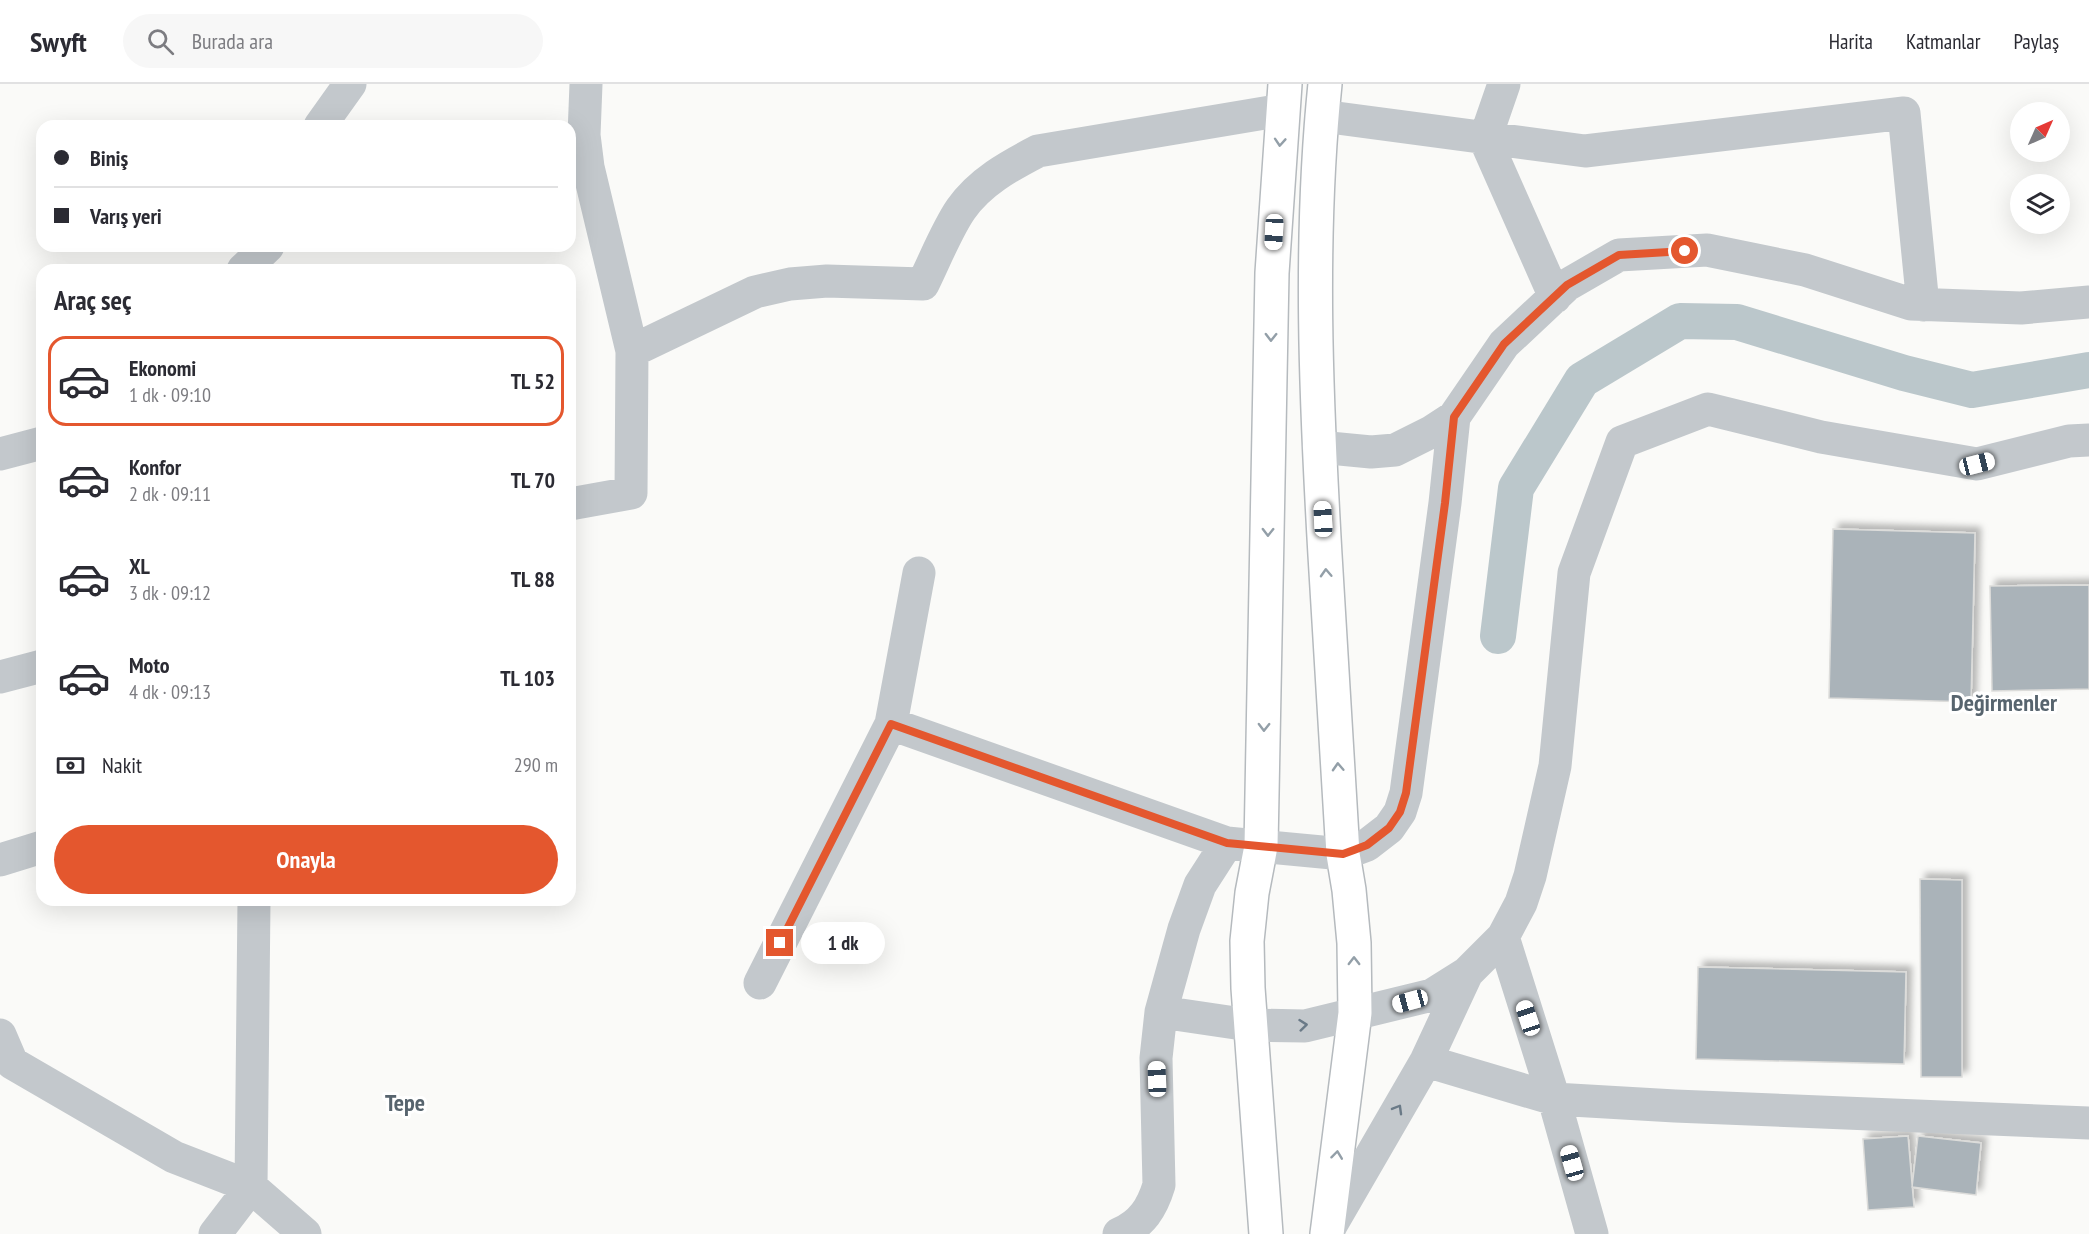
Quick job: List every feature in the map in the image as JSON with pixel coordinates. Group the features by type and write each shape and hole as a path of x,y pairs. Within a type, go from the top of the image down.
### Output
{"main road":[{"path":"1266,1234 1249,1025 1247,940 1252,893 1261,846 1272,273 1283,97"},
{"path":"1323,100 1315,338 1319,447 1343,854 1354,943 1355,1013 1327,1233"}],"street":[{"path":"324,120 350,84"},
{"path":"576,503 631,493 632,351 579,168 584,135 586,84"},
{"path":"1503,84 1485,139 1555,297"},
{"path":"632,351 755,292 790,284 826,281 923,284 961,210 984,184 1009,165 1038,151 1283,97"},
{"path":"1323,100 1485,139 1585,151 1904,113 1923,305"},
{"path":"1319,447 1371,452 1395,450 1431,432 1454,417 1504,344 1567,285 1619,255 1707,250 1805,270 1911,304 2021,308 2089,302"},
{"path":"249,264 262,252"},
{"path":"1161,1012 1249,1025 1305,1026 1432,995 1467,973 1503,937 1521,903 1530,876 1555,766 1574,573 1622,442 1708,409 1821,437 1977,464 2069,441 2089,440"},
{"path":"891,724 1227,843 1343,854 1367,845 1389,828 1400,812 1406,793 1445,503 1454,417"},
{"path":"0,454 36,445"},
{"path":"759,983 891,724 919,573"},
{"path":"0,677 36,668"},
{"path":"1119,1234 1144,1218 1154,1203 1159,1185 1156,1058 1161,1012 1184,929 1200,885 1227,843"},
{"path":"0,860 36,849"},
{"path":"215,1234 250,1187 254,906"},
{"path":"1503,937 1554,1100 1592,1234"},
{"path":"1327,1233 1426,1060 1467,973"},
{"path":"0,1035 12,1063 174,1156 250,1187 305,1234"},
{"path":"1426,1060 1554,1100 2089,1123"}],"building":[{"path":"1833,529 1975,533 1971,702 1829,698"},
{"path":"2089,585 2089,689 1992,691 1990,586"},
{"path":"1920,879 1962,880 1962,1077 1921,1077"},
{"path":"1698,967 1906,972 1904,1064 1696,1059"},
{"path":"1908,1136 1914,1207 1868,1210 1863,1139"},
{"path":"1918,1136 1981,1143 1976,1195 1912,1187"}],"waterway":[{"path":"1498,636 1516,488 1582,380 1680,321 1737,322 1904,373 1972,390 2089,370"}],"district":[{"name":"Değirmenler","path":"2004,703"},
{"name":"Tepe","path":"405,1103"}],"route":[{"path":"780,943 891,724 1227,843 1343,854 1367,845 1378,837 1389,828 1400,812 1406,793 1445,503 1454,417 1504,344 1567,285 1619,255 1685,251"}]}
